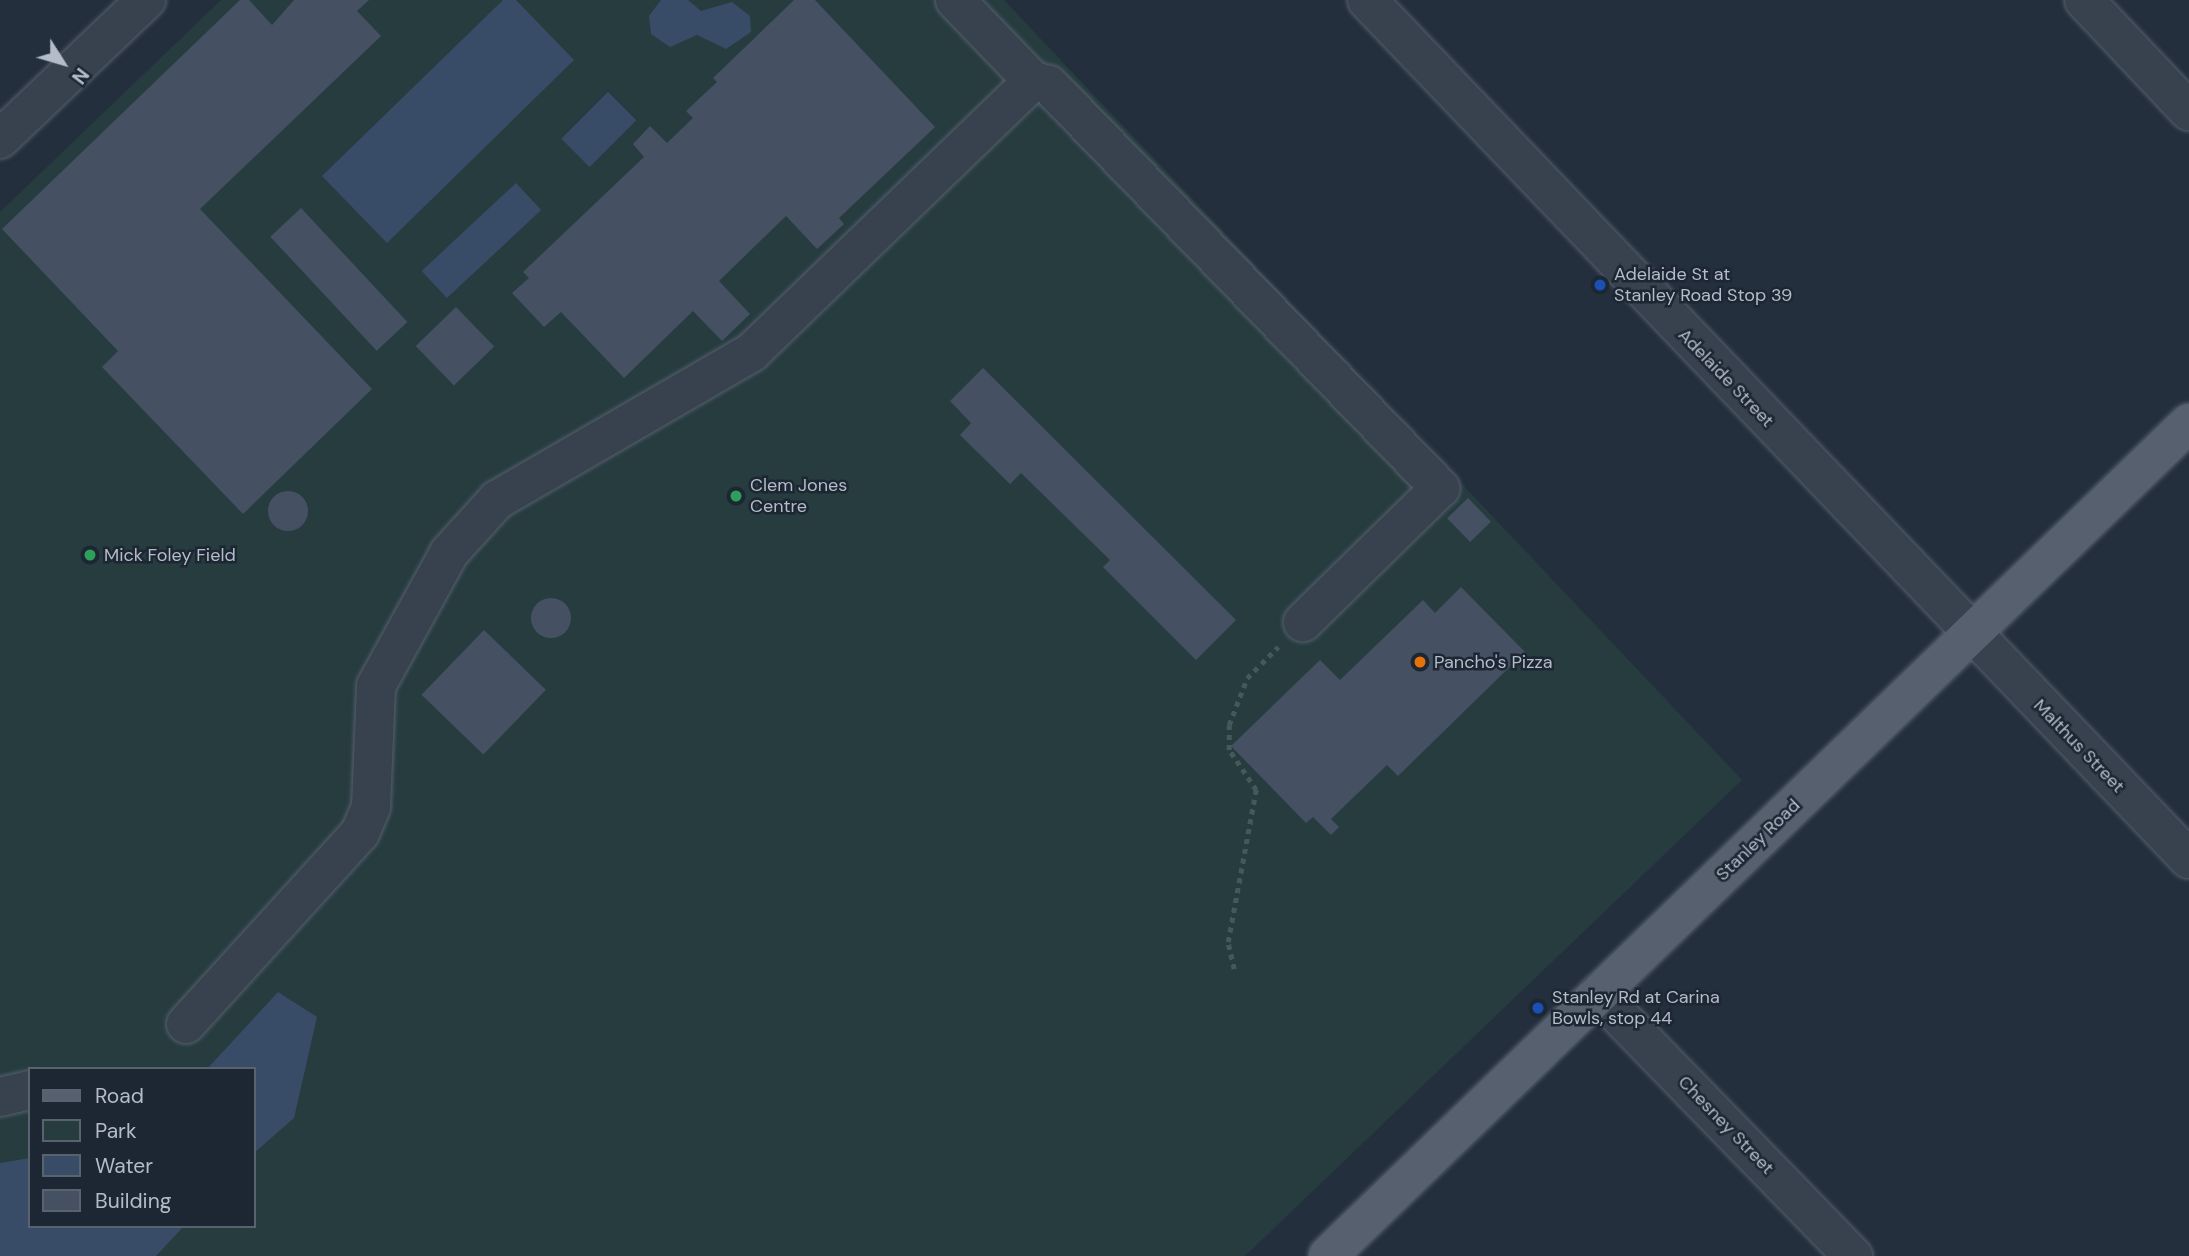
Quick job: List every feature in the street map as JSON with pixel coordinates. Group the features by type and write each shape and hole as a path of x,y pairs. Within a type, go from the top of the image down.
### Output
{"main road":[{"name":"Stanley Road","path":"1328,1256 2189,423"}],"street":[{"path":"0,139 146,0"},
{"path":"956,0 1033,81 1049,85 1440,488 1303,622"},
{"name":"Adelaide Street","path":"1367,0 1969,633"},
{"path":"2084,0 2189,111"},
{"path":"186,1024 360,833 371,807 376,686 449,553 497,500 751,352 1033,81"},
{"name":"Malthus Street","path":"1969,633 2189,859"},
{"name":"Chesney Street","path":"1598,994 1853,1256"},
{"path":"0,1097 28,1090"}],"path":[{"path":"1234,969 1228,942 1256,790 1229,750 1229,725 1247,678 1303,622"}],"green space":[{"name":"Clem Jones Centre","path":"221,0 1004,0 1742,780 1245,1256 0,1256 0,212"}],"water":[{"path":"503,0 516,0 574,60 387,243 322,176"},
{"path":"661,0 688,0 701,11 732,2 750,16 751,32 726,49 697,35 670,47 651,34 649,16"},
{"path":"608,92 636,120 590,167 561,139"},
{"path":"516,183 541,210 447,298 422,271"},
{"path":"278,992 317,1017 294,1118 256,1151 256,1067 209,1067"},
{"path":"28,1158 28,1228 182,1228 156,1256 0,1256 0,1163"}],"building":[{"path":"240,0 249,0 272,25 294,0 369,0 357,11 381,36 200,209 372,389 243,514 102,367 118,351 2,229"},
{"path":"794,0 815,0 935,127 839,218 844,224 817,249 786,216 719,281 750,314 722,341 693,311 624,378 561,312 544,327 512,293 529,278 523,272 644,157 633,144 650,126 667,143 693,118 686,111 717,82 713,78"},
{"path":"301,208 407,322 377,351 270,237"},
{"path":"456,307 494,347 454,385 416,346"},
{"path":"983,368 1236,620 1196,660 1103,567 1110,560 1021,473 1010,484 960,435 971,423 950,401"},
{"path":"288,491 302,497 308,511 302,525 288,531 274,525 268,511 274,497"},
{"path":"1468,498 1491,522 1470,542 1447,518"},
{"path":"1461,587 1525,652 1398,776 1387,765 1331,819 1339,827 1331,835 1313,817 1306,823 1231,746 1320,660 1340,680 1423,600 1435,613"},
{"path":"551,598 565,604 571,618 565,632 551,638 537,632 531,618 537,604"},
{"path":"484,630 546,690 483,754 421,695"}],"place":[{"name":"Adelaide St at Stanley Road Stop 39","path":"1600,285"},
{"name":"Clem Jones Centre","path":"736,496"},
{"name":"Mick Foley Field","path":"90,555"},
{"name":"Pancho's Pizza","path":"1420,662"},
{"name":"Stanley Rd at Carina Bowls, stop 44","path":"1538,1008"}]}
